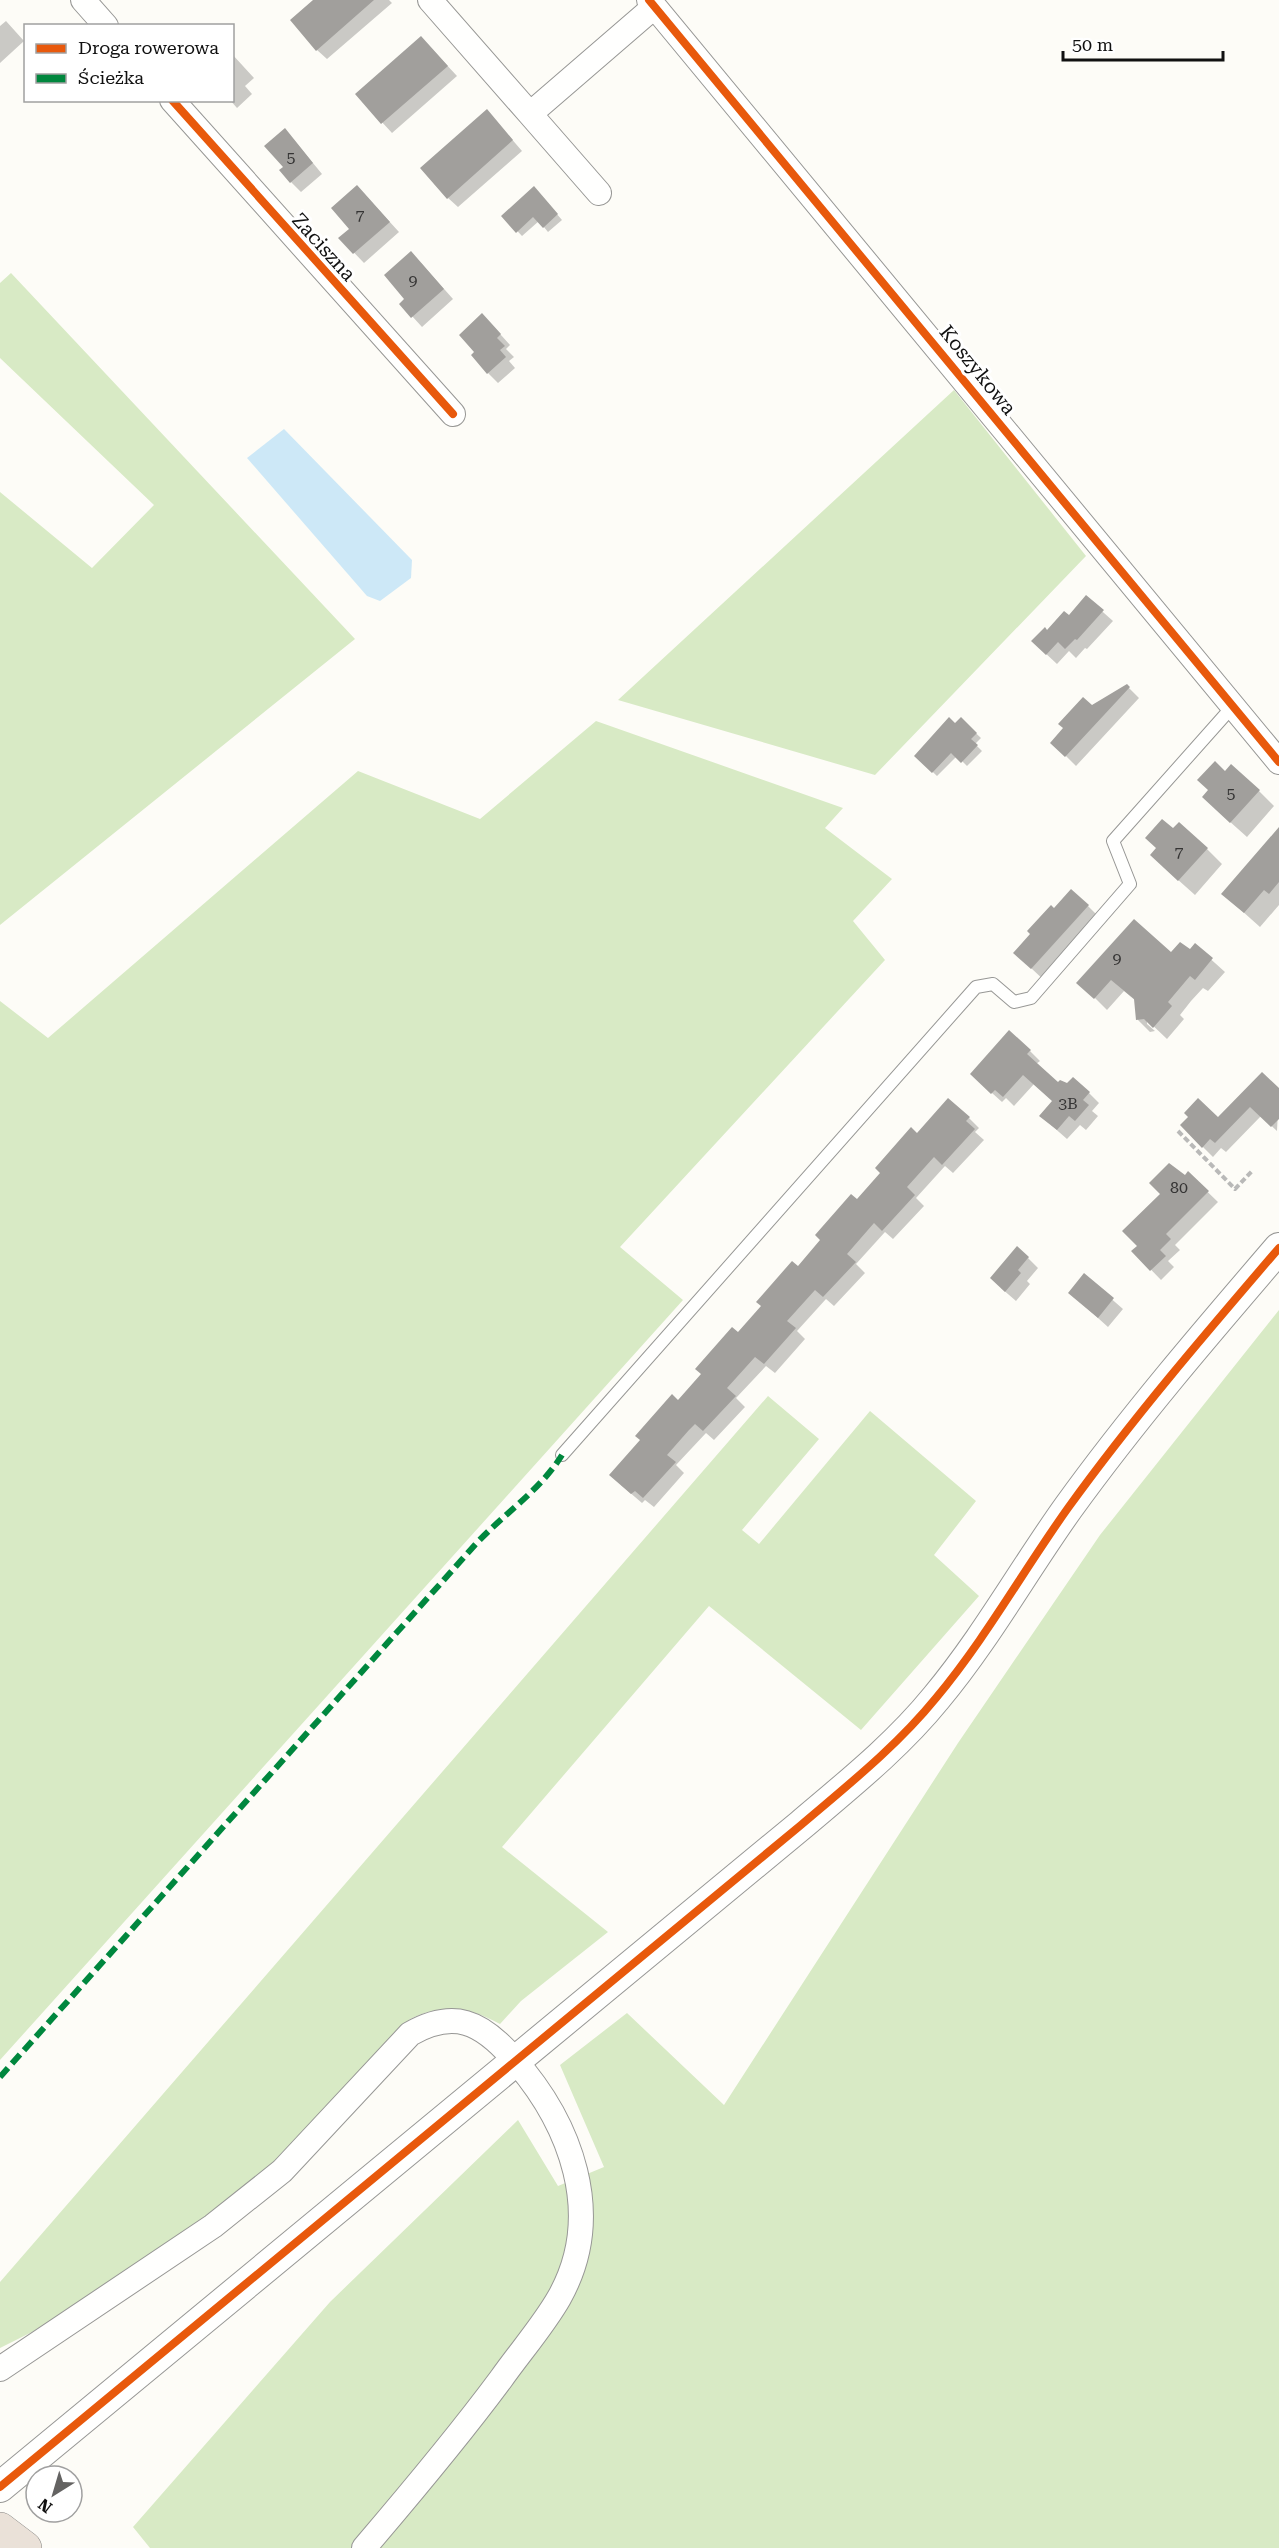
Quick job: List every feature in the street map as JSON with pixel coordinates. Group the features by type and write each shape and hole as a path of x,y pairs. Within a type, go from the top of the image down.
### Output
{"highway":[{"path":"0,2529 25,2548"}],"street":[{"path":"84,0 104,24"},
{"path":"430,0 599,194"},
{"path":"530,114 652,3"},
{"name":"Koszykowa","path":"652,3 1279,762"},
{"name":"Zaciszna","path":"174,102 453,414"},
{"path":"0,2487 809,1819 893,1745 920,1718 985,1634 1066,1510 1133,1422 1279,1248"},
{"path":"0,2369 213,2226 260,2191 282,2171 410,2034 437,2022 466,2022 495,2038 516,2061 554,2113 575,2164 581,2214 572,2266 552,2309 490,2393 364,2548"}],"lane":[{"path":"562,1455 976,987 993,984 1014,1002 1031,998 1130,884 1113,841 1233,706"}],"path":[{"path":"1178,1131 1235,1189 1253,1170"}],"green space":[{"path":"11,273 355,639 0,925 0,492 92,568 154,505 0,358 0,283"},
{"path":"954,390 1086,556 875,775 618,700"},
{"path":"596,721 843,808 825,828 892,879 853,921 885,960 620,1247 683,1300 0,2060 0,1001 48,1038 358,771 480,819"},
{"path":"1279,1310 1279,2548 150,2548 133,2527 330,2302 518,2120 558,2186 604,2167 560,2065 627,2013 724,2105 958,1743 1100,1535"},
{"path":"768,1396 819,1439 742,1530 759,1544 870,1411 976,1501 934,1555 979,1596 861,1730 709,1606 502,1847 608,1932 521,2001 500,2024 478,2014 456,2009 433,2011 410,2019 250,2190 86,2305 0,2348 0,2282"}],"water":[{"path":"284,429 412,560 411,578 380,601 367,596 247,458"}],"building":[{"path":"313,0 374,0 316,51 290,20"},
{"path":"421,36 448,66 381,124 355,94"},
{"path":"487,109 513,140 447,199 420,168"},
{"path":"285,128 313,163 290,183 279,170 283,167 264,146"},
{"path":"357,185 390,222 353,254 338,238 349,229 331,208"},
{"path":"534,186 558,214 543,228 533,217 516,233 501,216"},
{"path":"411,251 444,289 411,318 399,304 404,299 384,275"},
{"path":"482,313 501,334 497,338 505,346 500,350 506,357 487,374 471,355 474,352 459,335"},
{"path":"1086,595 1104,610 1077,640 1075,639 1065,649 1058,642 1046,655 1031,641 1045,627 1047,630 1064,611 1069,615"},
{"path":"1127,684 1130,687 1065,757 1050,743 1063,728 1058,724 1083,697 1092,705"},
{"path":"949,717 955,723 961,717 977,733 971,739 978,745 961,763 951,753 932,773 914,756"},
{"path":"1215,761 1225,771 1231,764 1260,790 1230,823 1202,797 1208,790 1197,780"},
{"path":"1162,819 1173,828 1179,822 1208,848 1178,881 1150,855 1156,848 1145,838"},
{"path":"1279,827 1279,882 1269,894 1264,890 1244,913 1221,894"},
{"path":"1071,889 1089,905 1031,969 1013,953 1030,934 1027,931 1051,905 1054,908"},
{"path":"1134,919 1171,952 1180,942 1190,949 1195,943 1213,958 1195,980 1190,976 1168,1002 1172,1006 1153,1028 1144,1019 1136,1020 1134,999 1111,980 1094,999 1076,983"},
{"path":"1009,1030 1031,1050 1027,1054 1058,1082 1060,1080 1067,1083 1073,1077 1090,1092 1083,1100 1089,1105 1075,1121 1069,1116 1057,1130 1039,1116 1052,1101 1023,1075 1003,1097 995,1090 991,1094 970,1074"},
{"path":"1262,1072 1279,1088 1279,1119 1271,1127 1250,1107 1215,1143 1210,1139 1202,1148 1180,1125 1188,1117 1184,1113 1198,1098 1218,1117"},
{"path":"948,1098 970,1117 966,1121 975,1129 942,1165 934,1157 907,1187 915,1195 882,1231 874,1223 847,1254 856,1262 823,1297 815,1290 787,1321 796,1328 764,1364 755,1357 727,1388 736,1396 703,1431 695,1424 689,1430 667,1455 676,1462 643,1498 635,1491 631,1494 609,1475 640,1440 635,1436 672,1394 678,1400 701,1374 695,1369 732,1327 738,1332 761,1306 756,1302 792,1261 798,1266 820,1240 815,1235 851,1194 857,1199 880,1173 875,1168 911,1127 917,1133"},
{"path":"1169,1163 1185,1175 1188,1171 1209,1191 1166,1234 1171,1239 1160,1250 1166,1256 1150,1271 1131,1251 1137,1246 1122,1231 1160,1194 1149,1183"},
{"path":"1017,1246 1029,1257 1018,1270 1021,1273 1005,1292 990,1278"},
{"path":"1084,1273 1114,1298 1098,1318 1068,1293"}],"marked path":[{"path":"0,2077 474,1546 532,1492 562,1455"}],"cycle path":[{"path":"649,0 1279,762"},
{"path":"174,102 453,414"},
{"path":"0,2487 801,1825 889,1749 921,1716 954,1675 1068,1508 1118,1441 1279,1248"}]}
